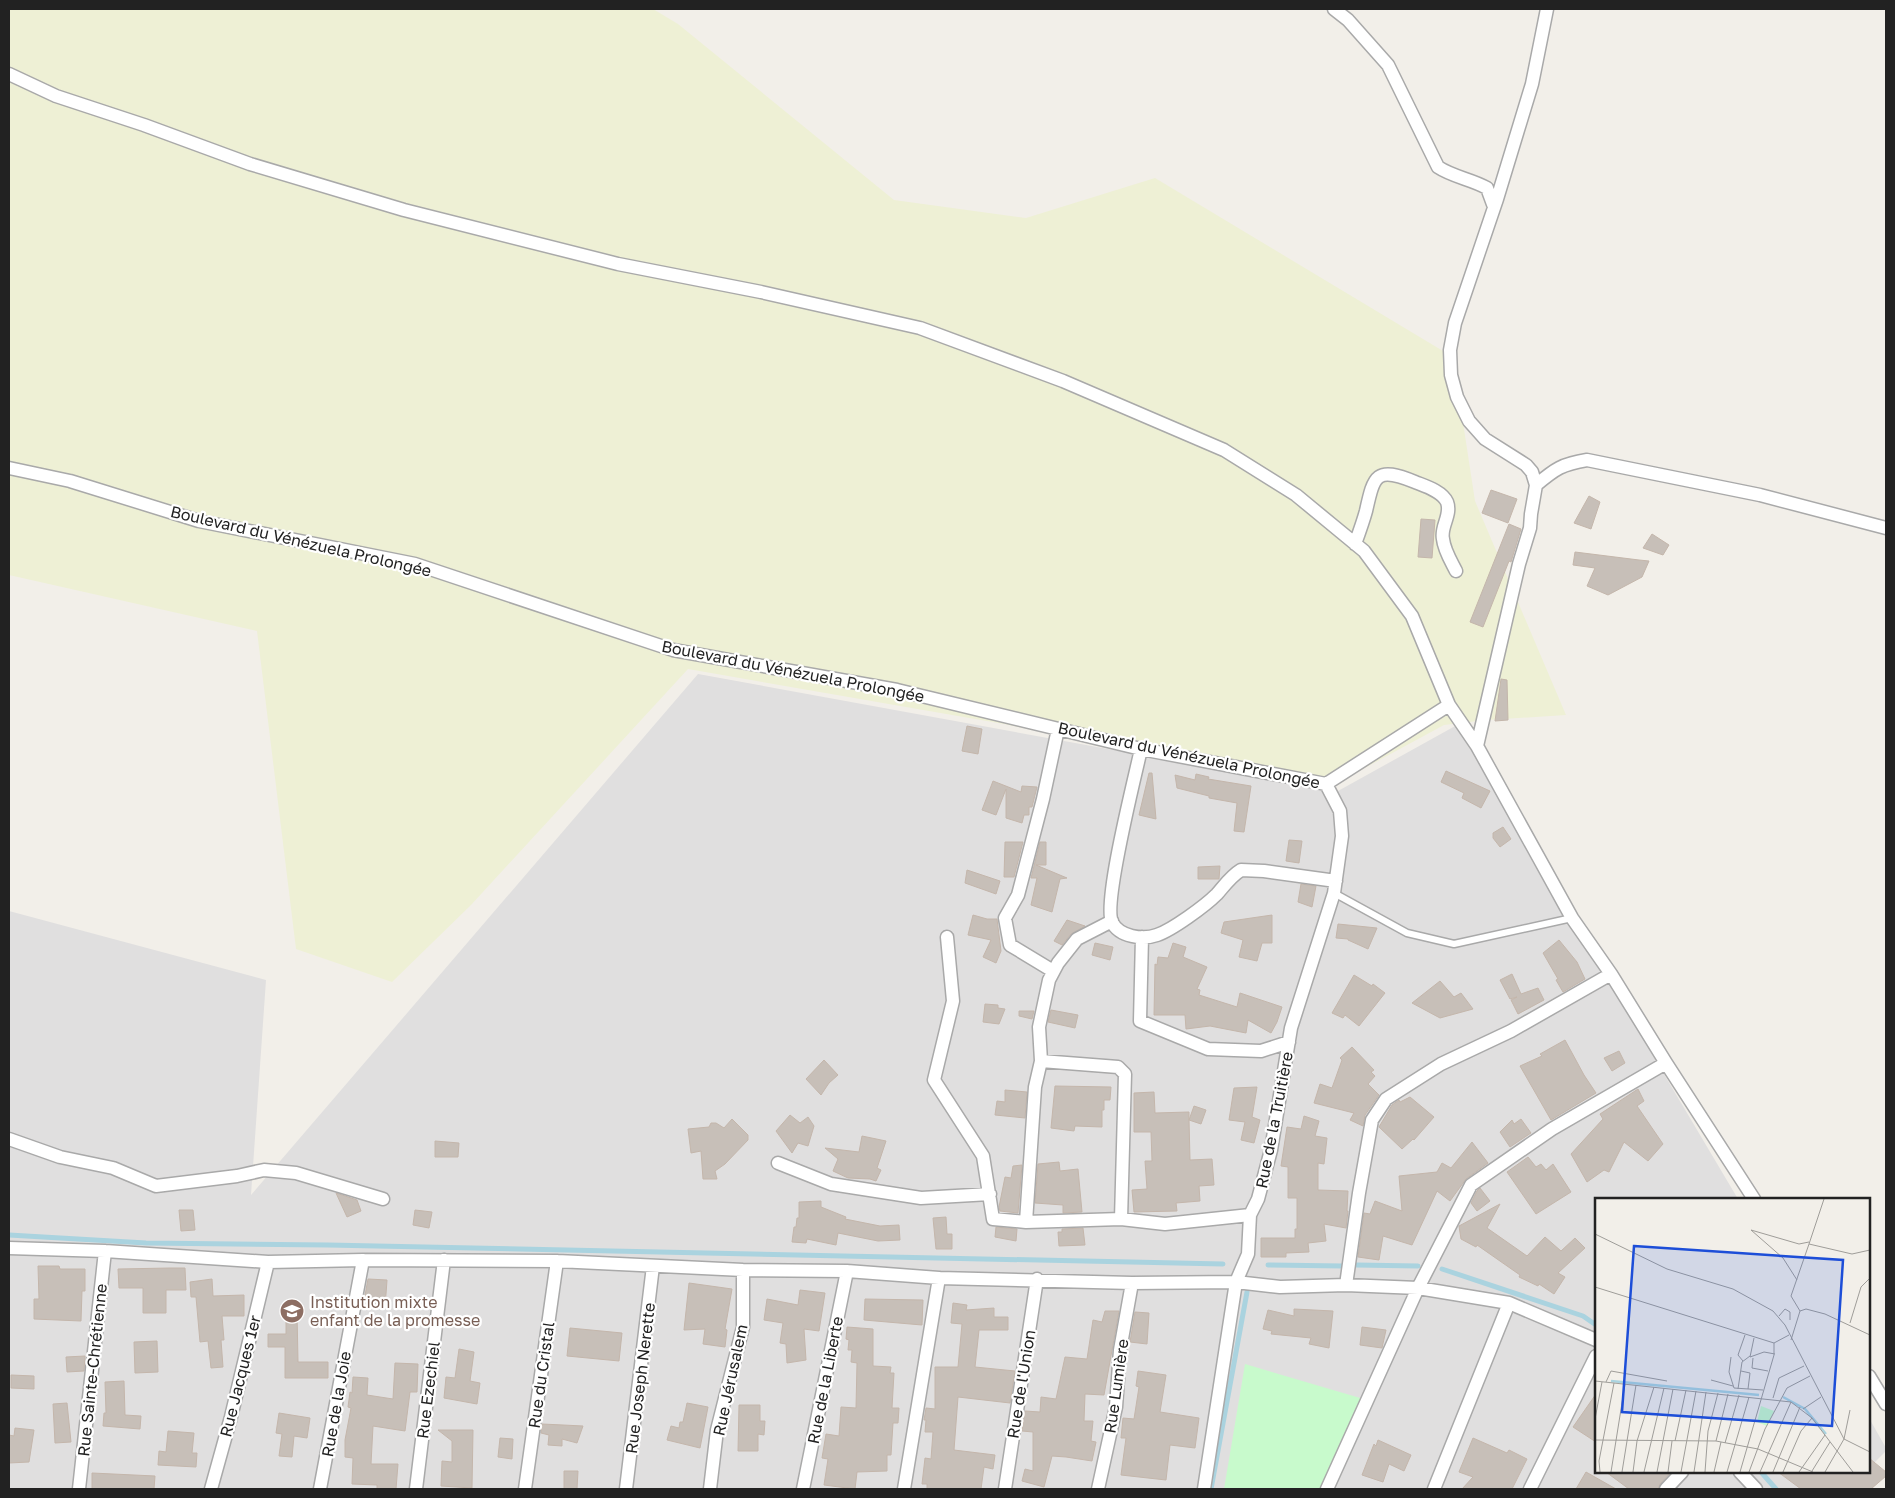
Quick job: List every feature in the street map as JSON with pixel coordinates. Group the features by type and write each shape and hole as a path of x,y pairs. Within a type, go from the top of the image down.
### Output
{"street":[{"path":"1334,9 1348,20 1388,65 1438,167 1454,176 1465,178 1487,188 1494,207"},
{"path":"1477,746 1518,564 1530,528 1530,514 1536,485 1532,472 1526,465 1485,439 1469,421 1456,397 1451,375 1450,350 1455,323 1494,207 1532,84 1547,9"},
{"path":"9,74 56,96 144,125 250,164 404,210 618,264 761,292 920,328 1063,381 1224,450 1296,495 1364,551 1412,616 1449,705 1477,746 1572,918 1611,974 1753,1198"},
{"path":"1536,485 1557,467 1586,460 1760,494 1886,528"},
{"name":"Boulevard du Vénézuela Prolongée","path":"9,468 70,481 199,521 415,564 673,650 897,690 1141,749 1326,784 1449,705"},
{"path":"1355,544 1375,479 1380,475 1387,474 1401,476 1440,494 1446,502 1448,515 1442,538 1456,571"},
{"path":"1054,971 1010,945 1005,918 1018,895 1043,799 1058,729"},
{"path":"1141,749 1112,887 1112,922 1118,930 1128,935 1142,937 1157,935 1190,916 1215,896 1240,870 1264,871 1335,887"},
{"name":"Rue de la Truitière","path":"1204,1489 1236,1282 1248,1254 1250,1215 1258,1199 1271,1150 1291,1028 1335,887 1342,836 1340,812 1326,784"},
{"path":"1026,1222 1034,1087 1041,1061 1039,1027 1049,980 1058,963 1078,939 1112,922"},
{"path":"947,937 953,1001 934,1080 983,1156 993,1218 1026,1222 1121,1219 1165,1224 1250,1215"},
{"path":"1142,937 1140,1021 1208,1049 1261,1051 1289,1042"},
{"path":"1346,1286 1359,1193 1372,1120 1386,1099 1441,1064 1511,1032 1611,974"},
{"path":"1041,1061 1118,1067 1125,1074 1121,1219"},
{"path":"1327,1489 1418,1288 1471,1185 1552,1129 1666,1063"},
{"path":"9,1140 60,1157 113,1168 156,1186 237,1176 264,1170 296,1173 384,1199"},
{"path":"778,1163 831,1184 920,1198 990,1194"},
{"path":"9,1252 105,1252 268,1262 363,1260 556,1261 744,1270 847,1271 939,1278 1037,1279 1132,1283 1236,1282 1280,1287 1418,1288 1509,1303 1595,1340"},
{"name":"Rue Sainte-Chrétienne","path":"79,1489 105,1252"},
{"name":"Rue de la Joie","path":"320,1489 363,1260"},
{"name":"Rue Ezechiel","path":"416,1489 444,1260"},
{"name":"Rue du Cristal","path":"525,1489 556,1261"},
{"name":"Rue Jacques 1er","path":"211,1489 231,1416 268,1262"},
{"name":"Rue Joseph Nerette","path":"626,1489 654,1266"},
{"name":"Rue Jérusalem","path":"710,1489 718,1430 744,1326 744,1270"},
{"name":"Rue de la Liberte","path":"803,1489 847,1271"},
{"path":"904,1489 939,1278"},
{"name":"Rue de l'Union","path":"1004,1489 1037,1279"},
{"name":"Rue Lumière","path":"1098,1489 1116,1407 1120,1350 1132,1283"},
{"path":"1434,1489 1509,1303"},
{"path":"1530,1489 1595,1358"},
{"path":"1870,1377 1884,1395"},
{"path":"1666,1489 1681,1473"},
{"path":"1741,1473 1756,1489"}],"lane":[{"path":"1335,887 1407,933 1454,944 1572,918"}],"shaded area":[{"path":"698,674 1338,791 1457,725 1737,1198 1595,1198 1595,1473 1864,1473 1848,1489 9,1489 9,911 266,980 251,1195"},
{"path":"1870,1420 1886,1448 1886,1451 1870,1467"}],"green space":[{"path":"9,9 653,9 678,24 894,200 1026,218 1155,178 1453,357 1475,501 1566,715 1486,720 1444,725 1324,790 1004,724 688,669 471,905 392,982 296,949 257,631 9,575"},
{"path":"1245,1364 1367,1400 1327,1489 1224,1489"}],"building":[{"path":"1491,490 1517,499 1508,523 1482,513"},
{"path":"1589,496 1600,502 1591,529 1574,523"},
{"path":"1421,519 1435,520 1432,558 1418,557"},
{"path":"1509,524 1521,529 1511,562 1509,561 1483,627 1470,622"},
{"path":"1652,534 1669,545 1663,555 1643,548"},
{"path":"1575,552 1649,561 1642,577 1608,595 1587,586 1595,568 1573,565"},
{"path":"1501,679 1507,680 1508,720 1495,721"},
{"path":"967,726 982,729 978,754 962,751"},
{"path":"1446,771 1490,791 1481,808 1462,798 1464,793 1441,782"},
{"path":"1149,773 1152,773 1156,819 1139,815"},
{"path":"1196,774 1209,777 1208,779 1251,786 1244,832 1234,831 1237,803 1209,798 1209,796 1177,788 1175,775 1195,780"},
{"path":"993,781 1021,792 1022,786 1037,787 1032,807 1029,807 1029,815 1024,815 1022,823 1006,818 1006,789 996,815 982,810"},
{"path":"1503,827 1511,839 1500,847 1493,838 1493,833"},
{"path":"1289,840 1302,841 1299,863 1286,861"},
{"path":"1005,842 1023,842 1014,877 1004,877"},
{"path":"1040,842 1046,842 1046,865 1036,865 1067,878 1060,879 1052,912 1031,905 1037,878 1031,878"},
{"path":"1220,866 1219,879 1198,879 1198,867"},
{"path":"967,870 1000,881 996,894 965,883"},
{"path":"1301,884 1316,886 1312,907 1298,902"},
{"path":"973,915 987,919 997,919 1001,951 996,963 983,957 991,940 968,935"},
{"path":"1272,915 1272,943 1262,943 1257,961 1239,957 1243,940 1221,933 1224,922"},
{"path":"1067,920 1085,926 1071,934 1062,945 1054,941"},
{"path":"1338,924 1377,928 1368,949 1348,939 1336,938"},
{"path":"1559,940 1577,962 1585,979 1563,992 1543,953"},
{"path":"1095,943 1113,947 1110,960 1092,955"},
{"path":"1173,943 1186,947 1183,957 1207,967 1197,989 1200,990 1199,995 1237,1007 1240,993 1282,1007 1271,1033 1248,1020 1246,1033 1210,1026 1186,1029 1185,1015 1154,1015 1155,964 1157,965 1158,957 1168,958"},
{"path":"1512,974 1521,994 1538,988 1544,1000 1518,1014 1511,1000 1517,997 1510,999 1500,980"},
{"path":"1354,975 1372,986 1373,984 1385,993 1359,1026 1345,1015 1343,1018 1332,1013"},
{"path":"1440,981 1454,997 1461,993 1473,1009 1440,1018 1412,1003"},
{"path":"985,1004 998,1005 998,1008 1005,1009 999,1024 983,1022"},
{"path":"1051,1010 1078,1015 1075,1028 1048,1022"},
{"path":"1019,1011 1034,1011 1032,1019 1019,1016"},
{"path":"1565,1040 1596,1093 1551,1120 1520,1066 1542,1056 1540,1054"},
{"path":"1352,1047 1374,1070 1371,1072 1375,1076 1368,1084 1379,1095 1365,1115 1363,1126 1350,1120 1354,1113 1314,1103 1320,1084 1332,1088 1342,1060 1340,1058"},
{"path":"1619,1051 1625,1063 1612,1071 1604,1058"},
{"path":"824,1060 838,1075 829,1083 821,1095 806,1079"},
{"path":"1055,1086 1111,1087 1110,1100 1104,1100 1102,1127 1075,1126 1074,1131 1051,1128"},
{"path":"1257,1087 1252,1117 1260,1120 1254,1143 1241,1140 1245,1122 1229,1120 1234,1088"},
{"path":"1638,1089 1644,1101 1637,1106 1663,1144 1648,1161 1624,1142 1609,1172 1604,1170 1587,1182 1571,1154 1603,1119 1600,1114"},
{"path":"1005,1090 1027,1092 1025,1118 995,1115 997,1101 1005,1102"},
{"path":"1154,1092 1155,1113 1189,1112 1190,1160 1212,1159 1214,1185 1199,1186 1200,1201 1176,1203 1177,1211 1134,1212 1132,1190 1147,1189 1145,1161 1152,1161 1151,1132 1134,1132 1134,1093"},
{"path":"1410,1097 1434,1117 1414,1140 1402,1149 1379,1127 1392,1105 1399,1100 1400,1102"},
{"path":"1194,1106 1206,1110 1201,1124 1189,1120"},
{"path":"790,1115 800,1123 808,1117 814,1126 808,1146 798,1143 792,1153 776,1131"},
{"path":"1304,1116 1319,1121 1315,1136 1327,1138 1324,1164 1318,1163 1318,1190 1348,1191 1346,1228 1324,1224 1326,1241 1308,1243 1309,1252 1286,1253 1286,1257 1261,1257 1261,1238 1295,1238 1295,1229 1297,1229 1297,1198 1288,1198 1288,1167 1281,1166 1287,1127 1301,1129"},
{"path":"732,1119 748,1135 748,1140 725,1164 715,1171 717,1179 703,1179 701,1151 691,1153 688,1129 709,1127 711,1123 716,1123 724,1128"},
{"path":"1521,1119 1531,1133 1510,1147 1500,1132 1512,1120 1514,1124"},
{"path":"862,1136 886,1141 877,1168 881,1170 876,1181 848,1178 833,1171 838,1159 825,1148 859,1152"},
{"path":"435,1141 459,1143 458,1157 435,1157"},
{"path":"1472,1142 1488,1163 1466,1179 1450,1201 1437,1191 1412,1245 1383,1236 1379,1260 1358,1257 1364,1213 1370,1214 1375,1201 1402,1211 1399,1176 1437,1172 1442,1163 1451,1168"},
{"path":"1528,1157 1536,1167 1541,1164 1546,1170 1553,1164 1571,1192 1536,1214 1507,1172"},
{"path":"1059,1162 1060,1171 1078,1169 1082,1212 1063,1213 1063,1205 1035,1203 1038,1164"},
{"path":"1022,1165 1018,1213 1000,1211 999,1207 1005,1177 1011,1178 1013,1166"},
{"path":"1480,1188 1490,1201 1477,1211 1471,1203"},
{"path":"336,1193 357,1200 361,1211 347,1217"},
{"path":"821,1201 821,1207 846,1217 845,1219 880,1226 899,1225 900,1240 878,1241 838,1233 836,1245 807,1239 806,1243 792,1242 794,1227 796,1227 797,1218 799,1218 799,1202"},
{"path":"1500,1204 1487,1228 1527,1256 1545,1237 1561,1251 1575,1238 1585,1248 1558,1273 1565,1277 1554,1294 1539,1284 1538,1286 1519,1277 1520,1275 1477,1245 1476,1247 1461,1239 1459,1226"},
{"path":"179,1210 193,1210 195,1230 181,1231"},
{"path":"415,1210 432,1212 429,1228 413,1225"},
{"path":"946,1217 947,1234 952,1234 952,1249 936,1249 933,1218"},
{"path":"996,1227 1017,1229 1016,1241 995,1237"},
{"path":"1083,1228 1085,1245 1059,1246 1058,1232 1062,1232 1062,1229"},
{"path":"38,1266 59,1266 60,1269 85,1269 85,1291 82,1291 81,1321 34,1319 34,1299 39,1299"},
{"path":"185,1268 186,1290 166,1290 166,1313 143,1313 143,1288 119,1288 118,1269"},
{"path":"212,1279 213,1296 244,1295 244,1316 222,1316 224,1340 221,1340 223,1367 211,1368 208,1341 200,1342 196,1297 191,1297 190,1282"},
{"path":"368,1279 387,1280 385,1308 363,1306"},
{"path":"689,1283 732,1289 725,1329 727,1330 725,1347 703,1344 705,1329 684,1330"},
{"path":"800,1290 825,1293 819,1331 804,1329 806,1360 787,1363 786,1344 780,1343 783,1323 764,1320 767,1299 798,1305"},
{"path":"865,1299 923,1300 922,1325 864,1320"},
{"path":"953,1303 967,1305 966,1310 994,1308 994,1317 1008,1317 1008,1330 979,1330 975,1367 1015,1371 1010,1403 958,1397 954,1450 995,1455 993,1469 984,1467 981,1489 927,1489 927,1484 922,1484 925,1458 931,1459 933,1432 925,1432 926,1420 924,1420 926,1408 935,1409 935,1367 958,1367 962,1324 951,1323"},
{"path":"1294,1309 1333,1311 1329,1348 1309,1344 1311,1338 1271,1334 1272,1331 1263,1329 1268,1310 1294,1316"},
{"path":"1105,1311 1119,1311 1104,1395 1085,1394 1084,1421 1093,1421 1091,1441 1096,1442 1092,1461 1052,1456 1044,1487 1022,1481 1025,1469 1033,1471 1033,1432 1022,1431 1025,1411 1040,1412 1041,1397 1056,1399 1065,1357 1087,1359 1093,1320 1102,1322"},
{"path":"286,1312 297,1312 298,1362 328,1362 328,1378 285,1378 285,1347 268,1347 268,1334 286,1334"},
{"path":"1135,1312 1149,1313 1147,1344 1130,1342"},
{"path":"847,1327 873,1329 873,1366 891,1367 890,1373 894,1373 892,1408 899,1408 898,1423 893,1423 891,1455 887,1455 887,1471 857,1472 855,1489 824,1485 828,1459 822,1458 826,1434 839,1436 841,1407 856,1408 857,1363 851,1362 852,1350 848,1350 849,1340 846,1339"},
{"path":"1362,1327 1386,1330 1382,1348 1360,1345"},
{"path":"570,1328 622,1333 619,1361 567,1356"},
{"path":"157,1341 158,1372 135,1373 134,1342"},
{"path":"459,1349 474,1352 470,1381 480,1383 477,1404 444,1398 446,1377 455,1378"},
{"path":"85,1356 84,1371 67,1372 66,1357"},
{"path":"395,1363 418,1364 417,1392 410,1392 405,1431 373,1426 371,1464 398,1464 396,1489 377,1489 377,1485 352,1484 353,1458 345,1457 345,1440 351,1408 348,1407 350,1392 352,1393 353,1377 368,1378 367,1395 393,1399"},
{"path":"1138,1371 1166,1375 1160,1412 1199,1418 1195,1448 1170,1445 1166,1480 1121,1475 1126,1438 1121,1438 1123,1418 1134,1419 1139,1387 1136,1386"},
{"path":"11,1375 34,1376 34,1389 11,1388"},
{"path":"124,1381 125,1415 141,1416 140,1429 103,1426 104,1413 106,1413 105,1382"},
{"path":"1595,1395 1595,1441 1573,1427"},
{"path":"67,1403 71,1442 55,1443 53,1404"},
{"path":"687,1403 708,1407 700,1448 667,1440 671,1426 679,1428 680,1422 683,1422"},
{"path":"739,1405 760,1405 760,1421 765,1421 764,1435 758,1434 758,1451 738,1451"},
{"path":"279,1413 310,1418 307,1438 294,1436 292,1457 279,1456 282,1434 276,1433"},
{"path":"542,1424 583,1426 577,1443 562,1439 562,1446 548,1445 549,1435 541,1433"},
{"path":"15,1428 34,1430 29,1462 9,1463 9,1435 14,1436"},
{"path":"438,1430 473,1430 472,1488 441,1486 442,1461 452,1462 452,1441"},
{"path":"168,1431 194,1433 192,1453 197,1453 196,1467 158,1465 159,1451 166,1452"},
{"path":"500,1438 513,1439 512,1459 498,1457"},
{"path":"1473,1438 1507,1453 1509,1450 1527,1459 1512,1489 1462,1489 1473,1477 1459,1472"},
{"path":"1378,1440 1411,1455 1404,1471 1389,1464 1383,1482 1362,1475 1374,1444 1376,1446"},
{"path":"1870,1459 1886,1472 1886,1476 1871,1489 1801,1489 1779,1473 1870,1473"},
{"path":"564,1471 578,1471 577,1489 564,1489"},
{"path":"1586,1472 1616,1489 1576,1489"},
{"path":"92,1473 155,1476 154,1489 92,1489"},
{"path":"1607,1473 1670,1473 1658,1489 1629,1489"}],"waterway":[{"path":"9,1235 146,1243 328,1245 1223,1264"},
{"path":"1268,1265 1343,1266"},
{"path":"1356,1265 1418,1266"},
{"path":"1442,1269 1583,1316 1595,1324"},
{"path":"1211,1489 1247,1292"},
{"path":"1762,1473 1776,1489"}],"place":[{"name":"Institution mixte enfant de la promesse","path":"292,1311"}]}
